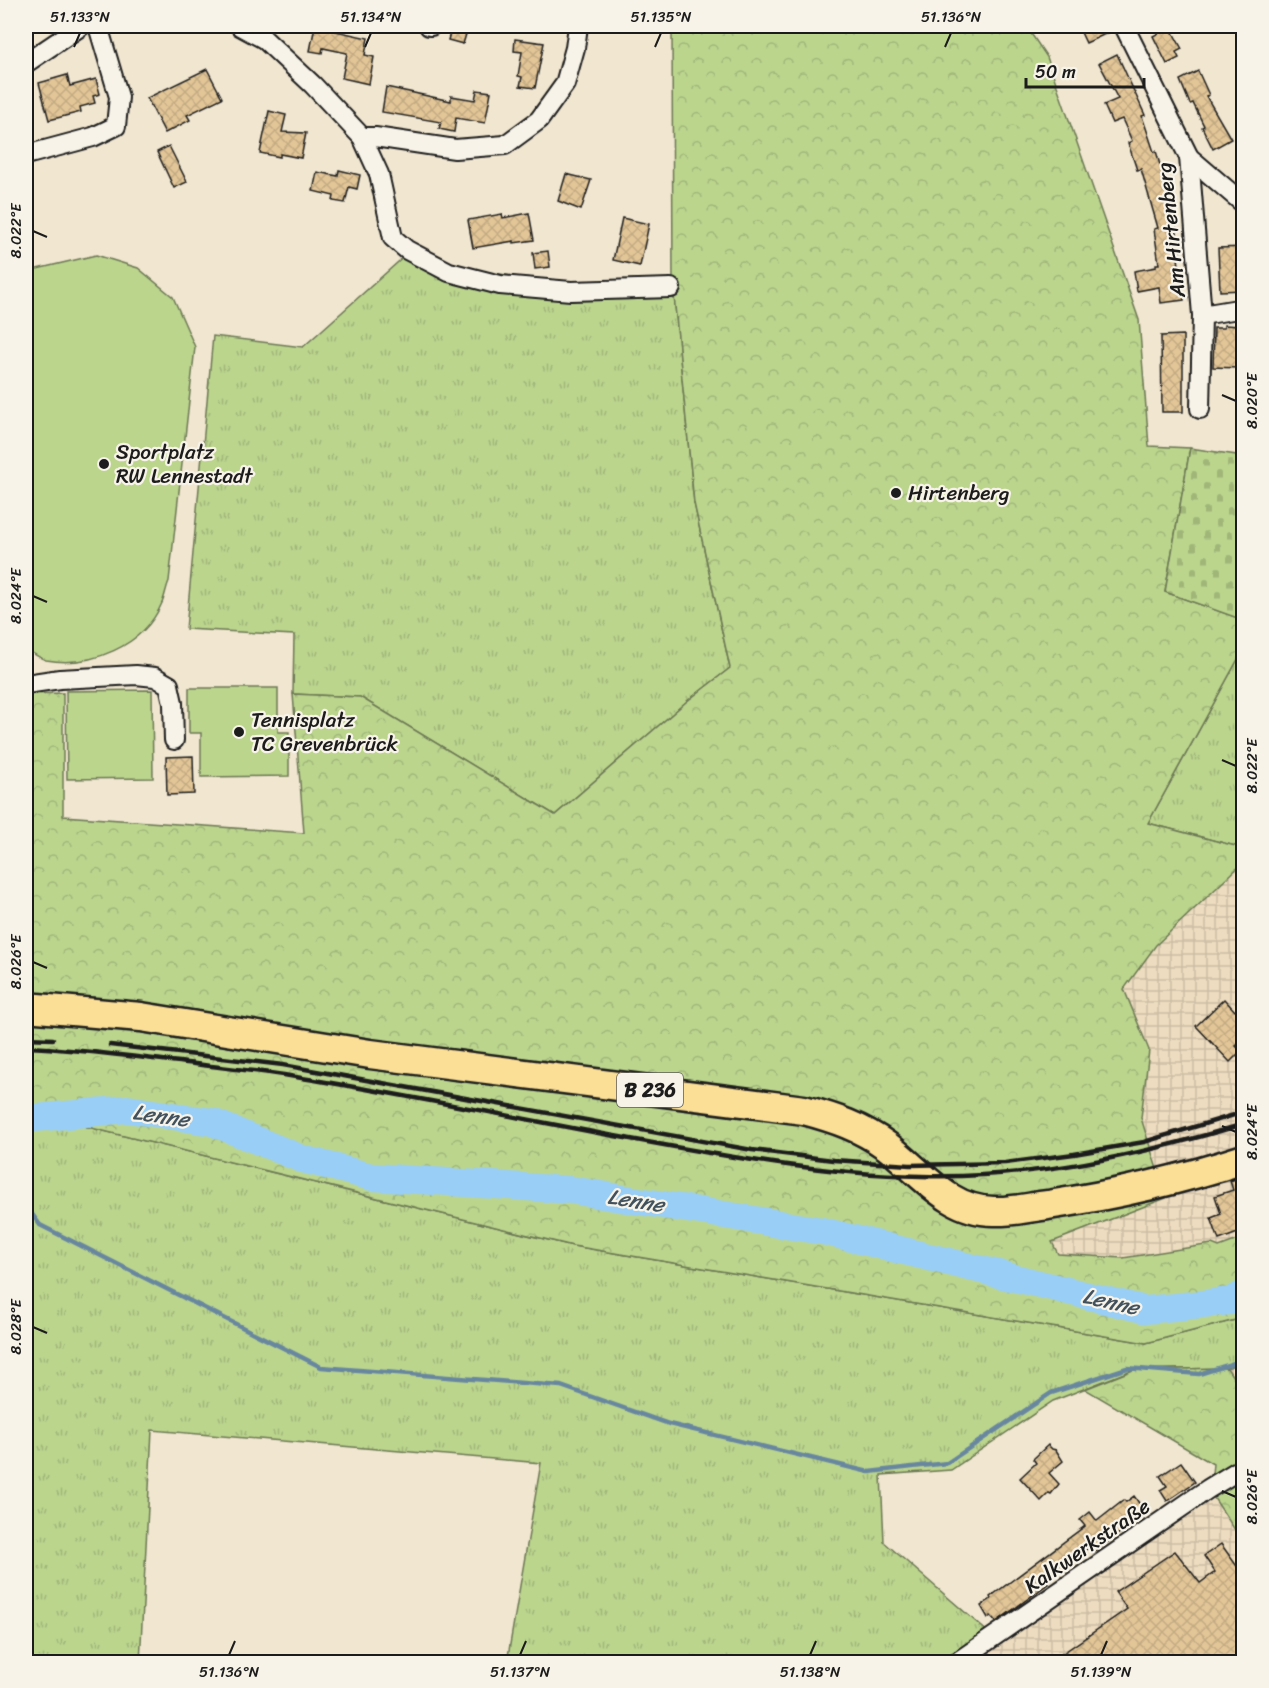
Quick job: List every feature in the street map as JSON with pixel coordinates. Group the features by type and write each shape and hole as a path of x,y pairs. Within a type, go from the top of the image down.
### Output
{"main road":[{"name":"B 236","path":"26,1007 141,1017 370,1054 804,1110 848,1123 886,1146 946,1195 964,1205 983,1210 1004,1211 1108,1194 1209,1170 1244,1159"}],"street":[{"path":"26,63 81,26"},
{"path":"26,155 69,145 116,126 119,97 98,26"},
{"path":"240,26 264,39 313,85 362,137 379,174 393,238 407,250 449,272 500,285 571,291 671,288"},
{"path":"362,137 455,149 505,145 539,120 565,84 575,48 578,26"},
{"name":"Am Hirtenberg","path":"1124,26 1189,157 1202,315 1200,409"},
{"path":"1189,157 1244,204"},
{"path":"1202,315 1244,308"},
{"path":"26,684 60,679 136,675 155,677 169,685 173,703 174,740"},
{"name":"Kalkwerkstraße","path":"957,1662 1208,1489 1244,1467"}],"shaded area":[{"path":"1243,863 1243,1238 1219,1247 1212,1244 1123,1258 1058,1254 1051,1242 1166,1198 1141,1118 1149,1050 1124,989 1156,945"},
{"path":"1243,1362 1243,1392 1227,1368"},
{"path":"1210,1492 1243,1542 1243,1662 966,1662"}],"green space":[{"path":"672,26 1026,26 1047,57 1139,320 1149,446 1190,448 1165,592 1244,620 1243,650 1148,823 1243,848 1243,863 1156,945 1124,989 1149,1050 1141,1118 1166,1198 1052,1242 1058,1254 1123,1258 1212,1244 1219,1247 1243,1238 1243,1318 1146,1343 573,1246 26,1112 26,694 63,693 63,816 304,833 293,694 360,697 555,815 686,702 730,668 694,503 673,285"},
{"path":"416,246 452,266 567,285 673,285 694,503 730,668 686,702 555,815 360,697 293,694 294,635 186,629 213,336 303,347"},
{"name":"Sportplatz RW Lennestadt","path":"96,255 138,268 173,297 195,347 169,581 162,603 154,618 142,631 114,651 80,661 63,662 46,660 26,649 26,277 37,269"},
{"path":"1190,448 1243,456 1243,620 1165,592"},
{"path":"1243,650 1243,848 1148,823"},
{"name":"Tennisplatz TC Grevenbrück","path":"189,688 278,688 278,732 289,732 289,776 201,777 201,733 189,733"},
{"path":"152,690 153,778 67,779 66,691"},
{"path":"26,1112 573,1246 1146,1343 1243,1318 1243,1362 1227,1368 1132,1370 1053,1401 951,1470 881,1475 884,1542 990,1634 949,1662 507,1662 541,1463 152,1430 140,1662 26,1662"},
{"path":"1227,1368 1243,1392 1243,1542 1210,1492 1213,1464 1085,1389 1133,1370"}],"building":[{"path":"315,26 332,26 331,30 368,38 365,55 374,57 369,84 342,78 347,53 323,48 322,53 310,51"},
{"path":"452,26 467,31 463,44 448,40"},
{"path":"1078,26 1113,26 1114,30 1086,43"},
{"path":"1170,27 1182,49 1176,52 1179,58 1167,64 1153,36"},
{"path":"515,39 544,43 535,88 520,86 522,77 518,76 522,52 514,51"},
{"path":"1117,54 1145,115 1142,116 1154,152 1156,151 1169,196 1171,195 1180,251 1177,251 1184,300 1161,303 1159,287 1137,291 1134,271 1156,267 1156,264 1159,264 1154,229 1158,228 1141,169 1137,170 1128,143 1132,141 1122,119 1112,123 1104,105 1118,99 1099,63"},
{"path":"207,69 222,98 187,115 190,120 165,133 147,98"},
{"path":"1198,71 1209,95 1206,96 1231,139 1213,149 1193,103 1190,104 1180,80"},
{"path":"67,75 70,86 96,79 100,94 93,96 95,103 80,107 81,112 49,120 39,83"},
{"path":"386,87 451,101 451,96 475,100 477,90 491,92 485,123 456,118 454,132 439,129 441,122 382,112"},
{"path":"269,111 286,115 282,132 306,133 301,158 260,153"},
{"path":"169,146 187,182 174,188 157,152"},
{"path":"339,170 360,175 357,189 349,187 345,203 333,201 334,196 313,191 317,172 338,176"},
{"path":"566,174 591,180 581,210 558,201"},
{"path":"529,213 534,240 473,248 468,220 502,214 503,218"},
{"path":"622,218 649,224 640,266 613,260"},
{"path":"1244,247 1244,290 1220,291 1218,248"},
{"path":"548,251 550,267 535,269 533,253"},
{"path":"1224,325 1239,326 1237,368 1213,367 1214,328 1224,328"},
{"path":"1183,335 1183,412 1162,412 1161,336"},
{"path":"193,756 194,794 167,795 166,757"},
{"path":"1224,999 1235,1011 1244,1003 1244,1039 1236,1046 1241,1051 1230,1062 1196,1026"},
{"path":"1244,1176 1244,1220 1239,1221 1243,1231 1219,1240 1211,1218 1221,1214 1215,1196 1233,1190 1230,1181"},
{"path":"1048,1445 1056,1450 1063,1461 1049,1473 1059,1484 1041,1501 1020,1478 1036,1463 1033,1459"},
{"path":"1181,1462 1195,1482 1167,1501 1160,1490 1167,1486 1160,1476"},
{"path":"1134,1496 1146,1513 1093,1553 1088,1548 1067,1564 1066,1571 1060,1570 1046,1582 1048,1584 996,1622 991,1616 988,1618 981,1606 1085,1526 1080,1520 1090,1512 1097,1521 1124,1500 1126,1502"},
{"path":"1221,1544 1244,1576 1244,1662 1050,1662 1127,1609 1115,1592 1175,1551 1200,1583 1215,1572 1204,1556"}],"waterway":[{"name":"Lenne","path":"26,1119 127,1109 212,1122 302,1159 372,1177 571,1190 822,1231 1146,1310 1231,1301 1244,1294"},
{"path":"26,1206 40,1225 321,1367 561,1386 669,1424 869,1472 947,1463 1051,1393 1127,1368 1199,1374 1244,1360"}],"railway":[{"path":"26,1038 53,1039"},
{"path":"110,1045 283,1065 752,1150 833,1160 910,1165 1005,1163 1074,1154 1144,1142 1244,1112"},
{"path":"26,1047 103,1053 284,1075 732,1157 845,1172 921,1176 1004,1174 1124,1155 1244,1124"}],"place":[{"name":"Sportplatz RW Lennestadt","path":"104,464"},
{"name":"Hirtenberg","path":"896,493"},
{"name":"Tennisplatz TC Grevenbrück","path":"239,732"}]}
